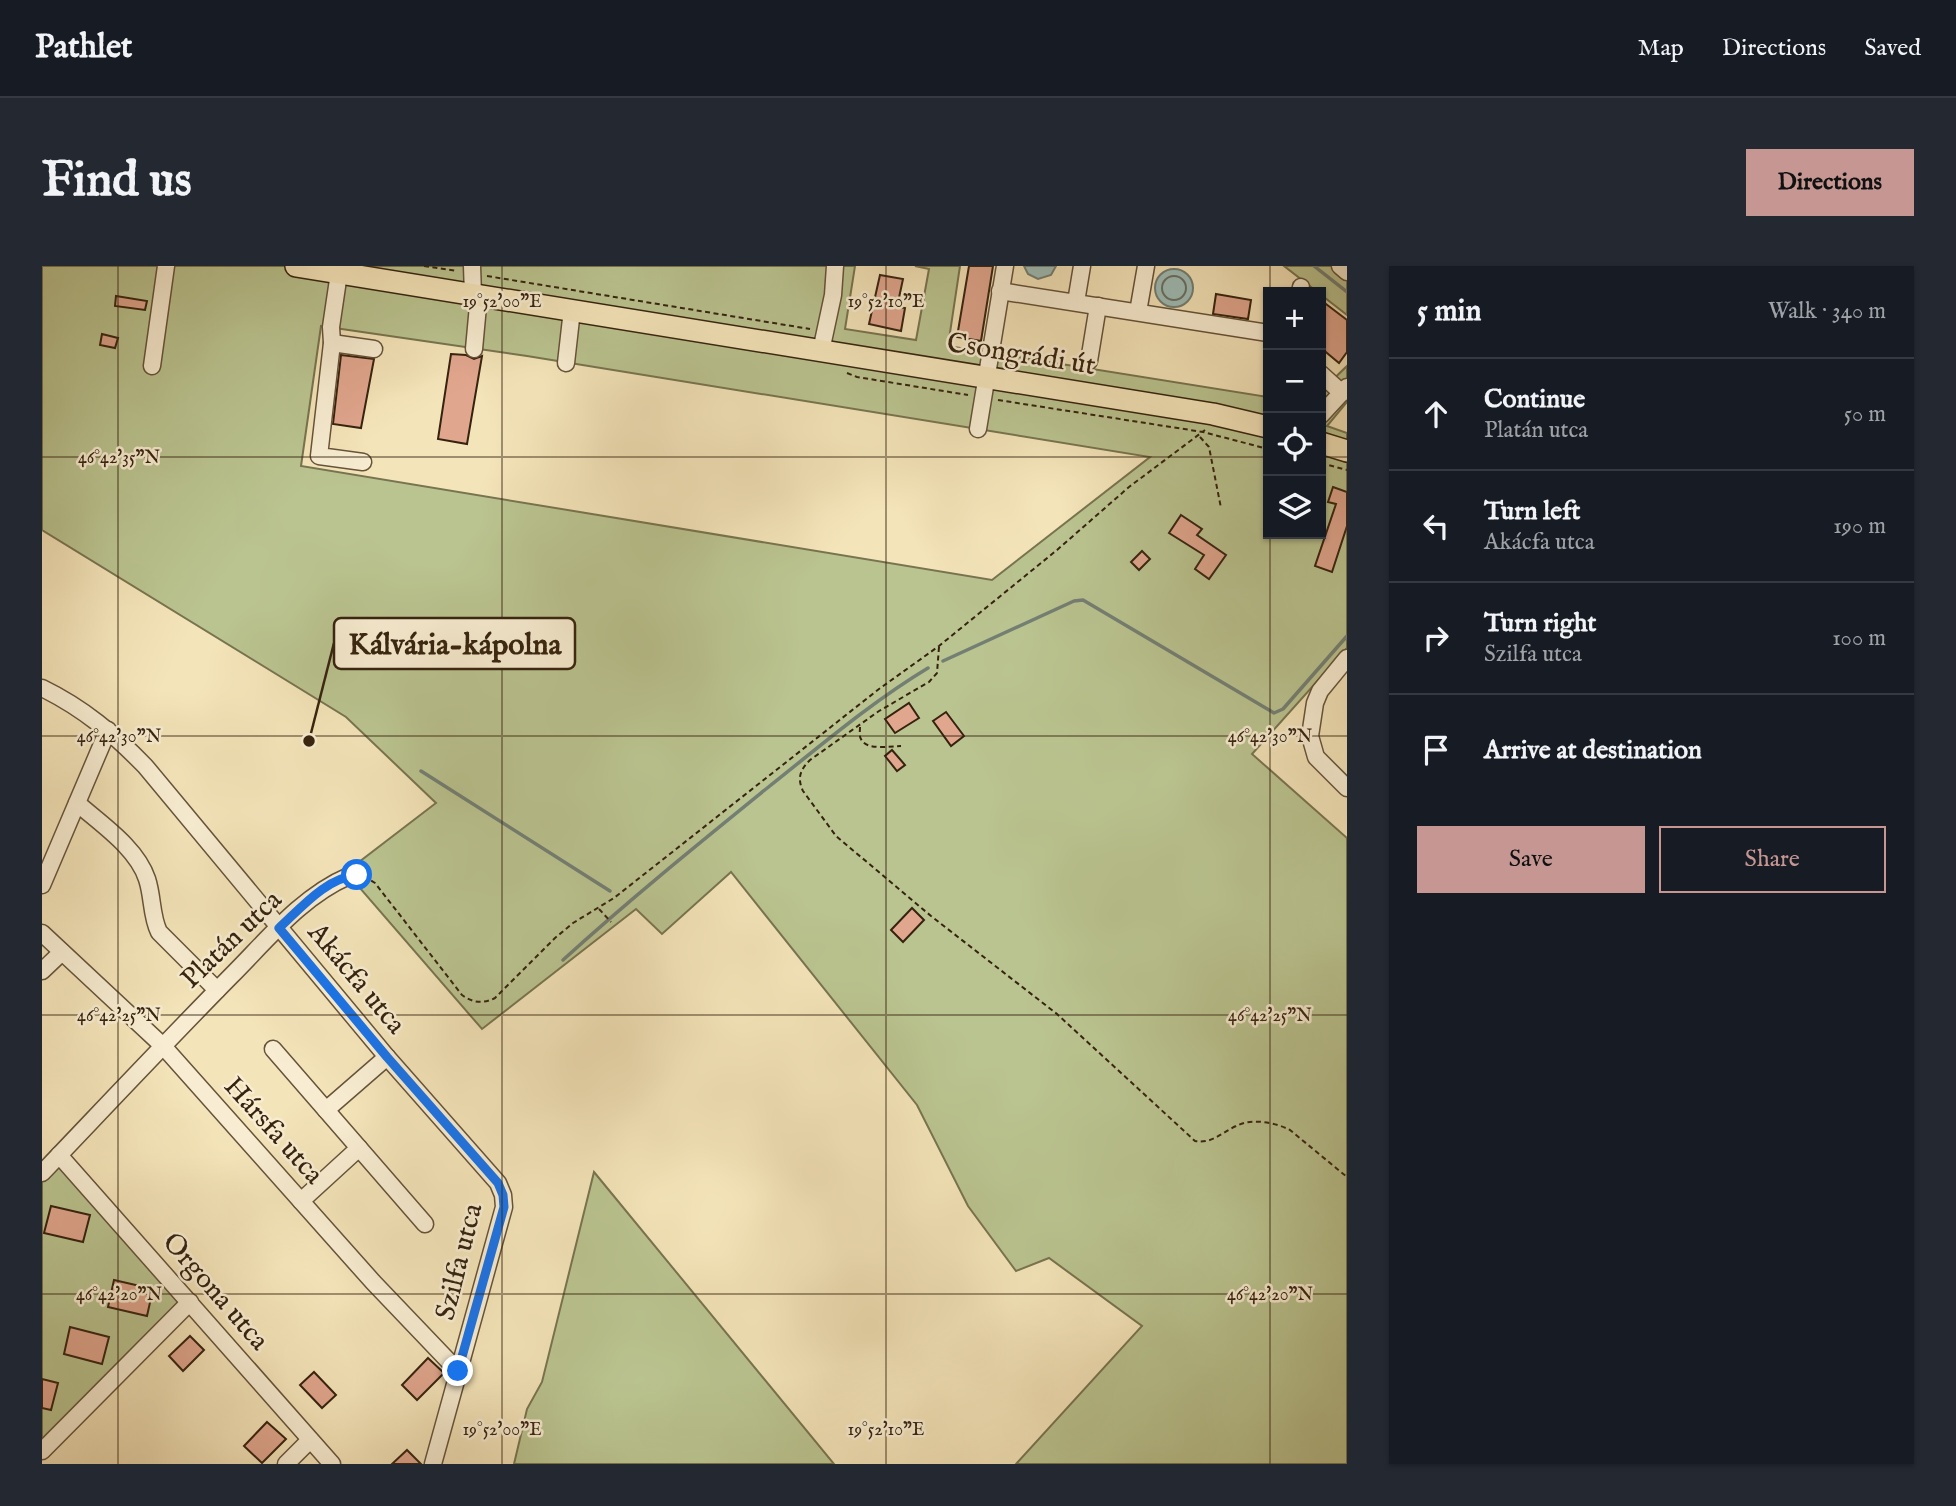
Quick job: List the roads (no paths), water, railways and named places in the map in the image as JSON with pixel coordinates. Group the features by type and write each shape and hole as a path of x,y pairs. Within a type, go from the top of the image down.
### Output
{"main road":[{"name":"Csongrádi út","path":"296,266 1213,414 1263,426"},
{"path":"1326,445 1347,451"}],"street":[{"path":"152,366 166,266"},
{"path":"471,266 476,295 474,349"},
{"path":"821,351 833,295 835,266"},
{"path":"978,429 1004,266"},
{"path":"1076,302 1082,266"},
{"path":"1138,312 1146,266"},
{"path":"1340,266 1347,272"},
{"path":"339,273 319,456 363,462"},
{"path":"1000,291 1263,332"},
{"path":"1089,360 1098,306"},
{"path":"566,363 572,310"},
{"path":"332,343 374,349"},
{"path":"1323,413 1345,390 1326,377"},
{"path":"1347,658 1320,691 1315,703 1310,736 1316,757 1347,788"},
{"name":"Akácfa utca","path":"42,688 75,705 108,730 145,766 387,1057 498,1183 503,1195"},
{"path":"42,885 108,730"},
{"path":"78,803 140,863 150,888 155,924 159,932 217,990"},
{"name":"Platán utca","path":"42,1173 279,928 324,888 349,876"},
{"name":"Hársfa utca","path":"42,933 163,1046 373,1282 458,1371"},
{"path":"42,971 62,951"},
{"path":"274,1049 425,1224"},
{"path":"326,1110 387,1057"},
{"path":"301,1201 359,1148"},
{"name":"Orgona utca","path":"59,1155 332,1464"},
{"name":"Szilfa utca","path":"433,1464 504,1207 503,1195"},
{"path":"42,1451 190,1302"},
{"path":"286,1464 310,1440"}],"water":[{"path":"1024,266 1056,266 1051,275 1038,279 1028,274"},
{"path":"1174,269 1188,274 1193,288 1188,302 1174,307 1160,302 1155,288 1160,274"}],"waterway":[{"path":"1314,266 1347,292"},
{"path":"943,661 1074,601 1083,600 1274,713 1283,709 1347,636"},
{"path":"563,960 663,873 825,741 928,668"},
{"path":"421,771 610,891"}],"place":[{"name":"Kálvária-kápolna","path":"309,741"}]}
